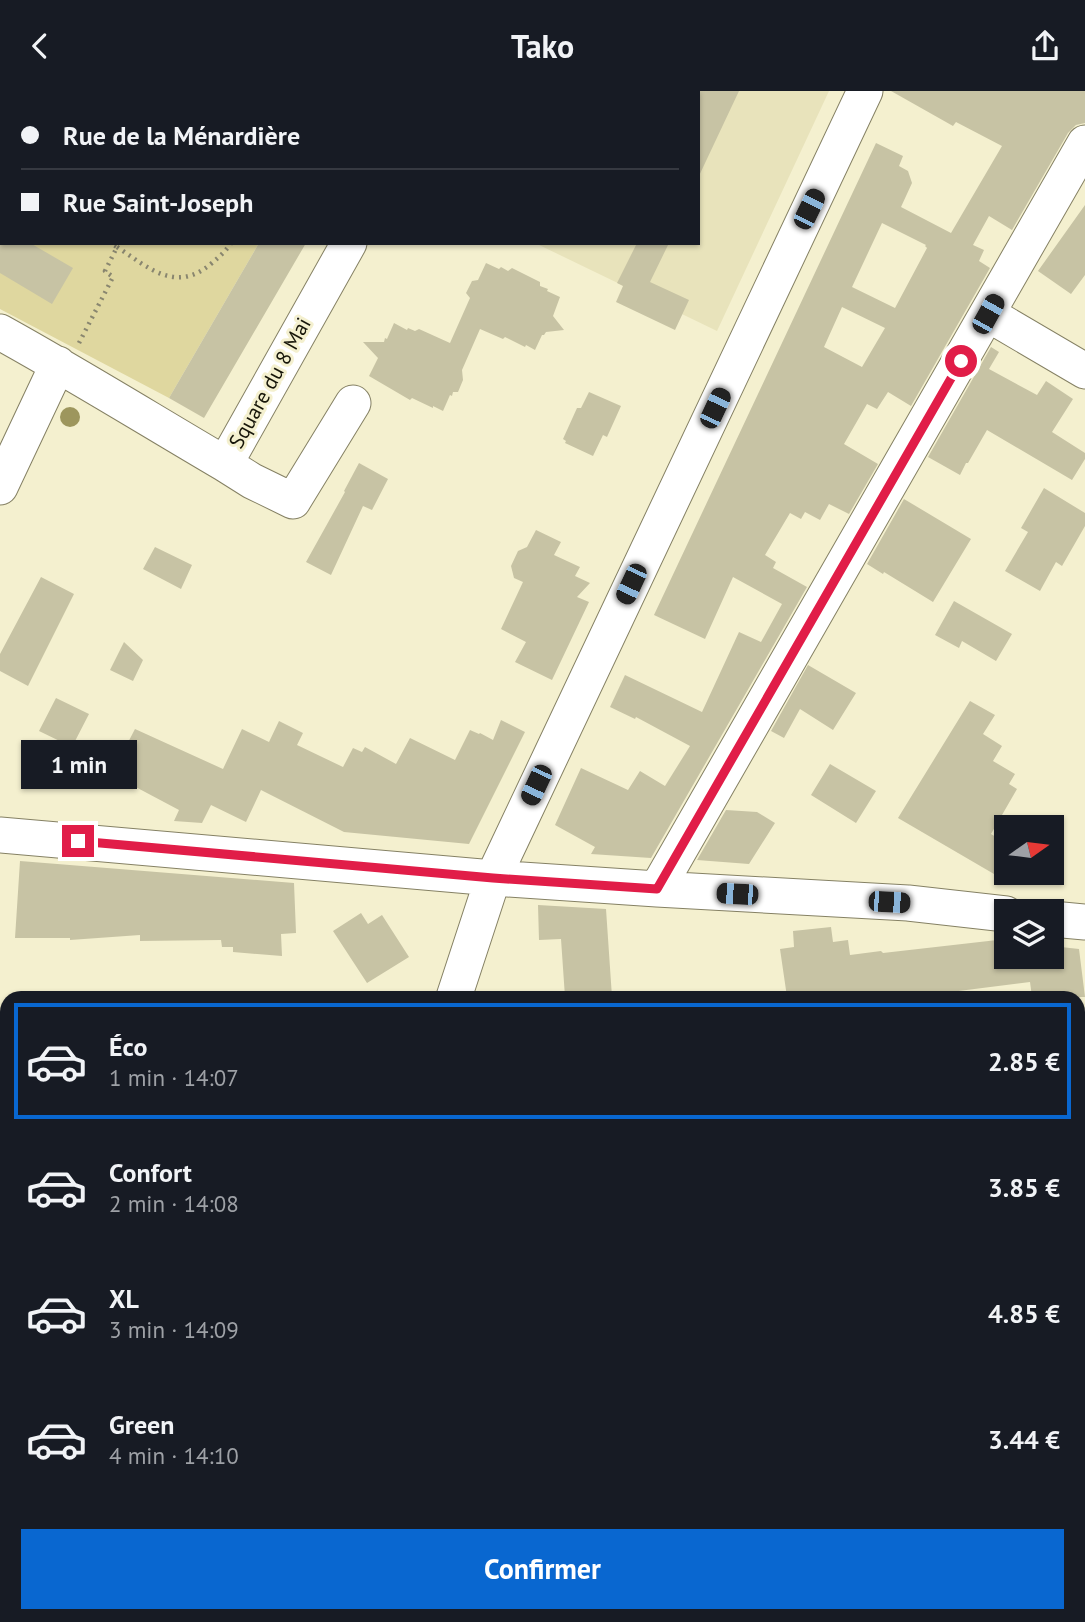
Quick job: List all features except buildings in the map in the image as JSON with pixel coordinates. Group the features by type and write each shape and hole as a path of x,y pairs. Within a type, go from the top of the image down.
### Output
{"street":[{"path":"456,991 493,878 864,91"},
{"path":"657,889 1085,143"},
{"name":"Square du 8 Mai","path":"0,332 225,464 348,245"},
{"path":"988,314 1085,370"},
{"path":"0,487 62,367"},
{"path":"225,464 251,481 293,501 353,403"},
{"path":"0,835 493,878 908,903 994,913"},
{"path":"1064,920 1085,922"}],"path":[{"path":"114,245 155,272 180,279 204,270 230,245"},
{"path":"62,367 113,277 105,271 117,247"}],"shaded area":[{"path":"700,91 829,91 717,331 539,245 700,245"},
{"path":"0,245 258,245 169,398 0,309"}],"route":[{"path":"78,841 493,878 657,889 961,361"}]}
